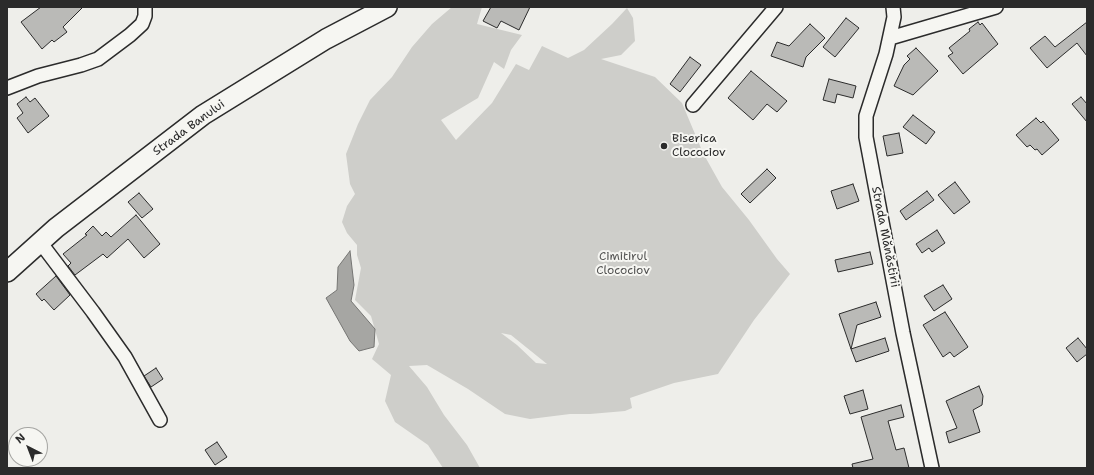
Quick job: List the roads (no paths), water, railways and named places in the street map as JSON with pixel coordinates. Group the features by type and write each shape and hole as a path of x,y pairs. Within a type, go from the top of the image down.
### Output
{"street":[{"path":"7,88 38,76 98,59 142,24 146,16 145,7"},
{"name":"Strada Banului","path":"7,272 56,228 203,114 326,38 386,7"},
{"path":"693,105 776,7"},
{"name":"Strada Mănăstirii","path":"893,7 894,18 890,38 866,116 866,137 903,333 932,468"},
{"path":"890,38 996,7"},
{"path":"40,242 125,357 160,420"}],"place":[{"name":"Biserica Clocociov","path":"664,146"}],"park label":[{"name":"Cimitirul Clocociov","path":"623,264"}]}
